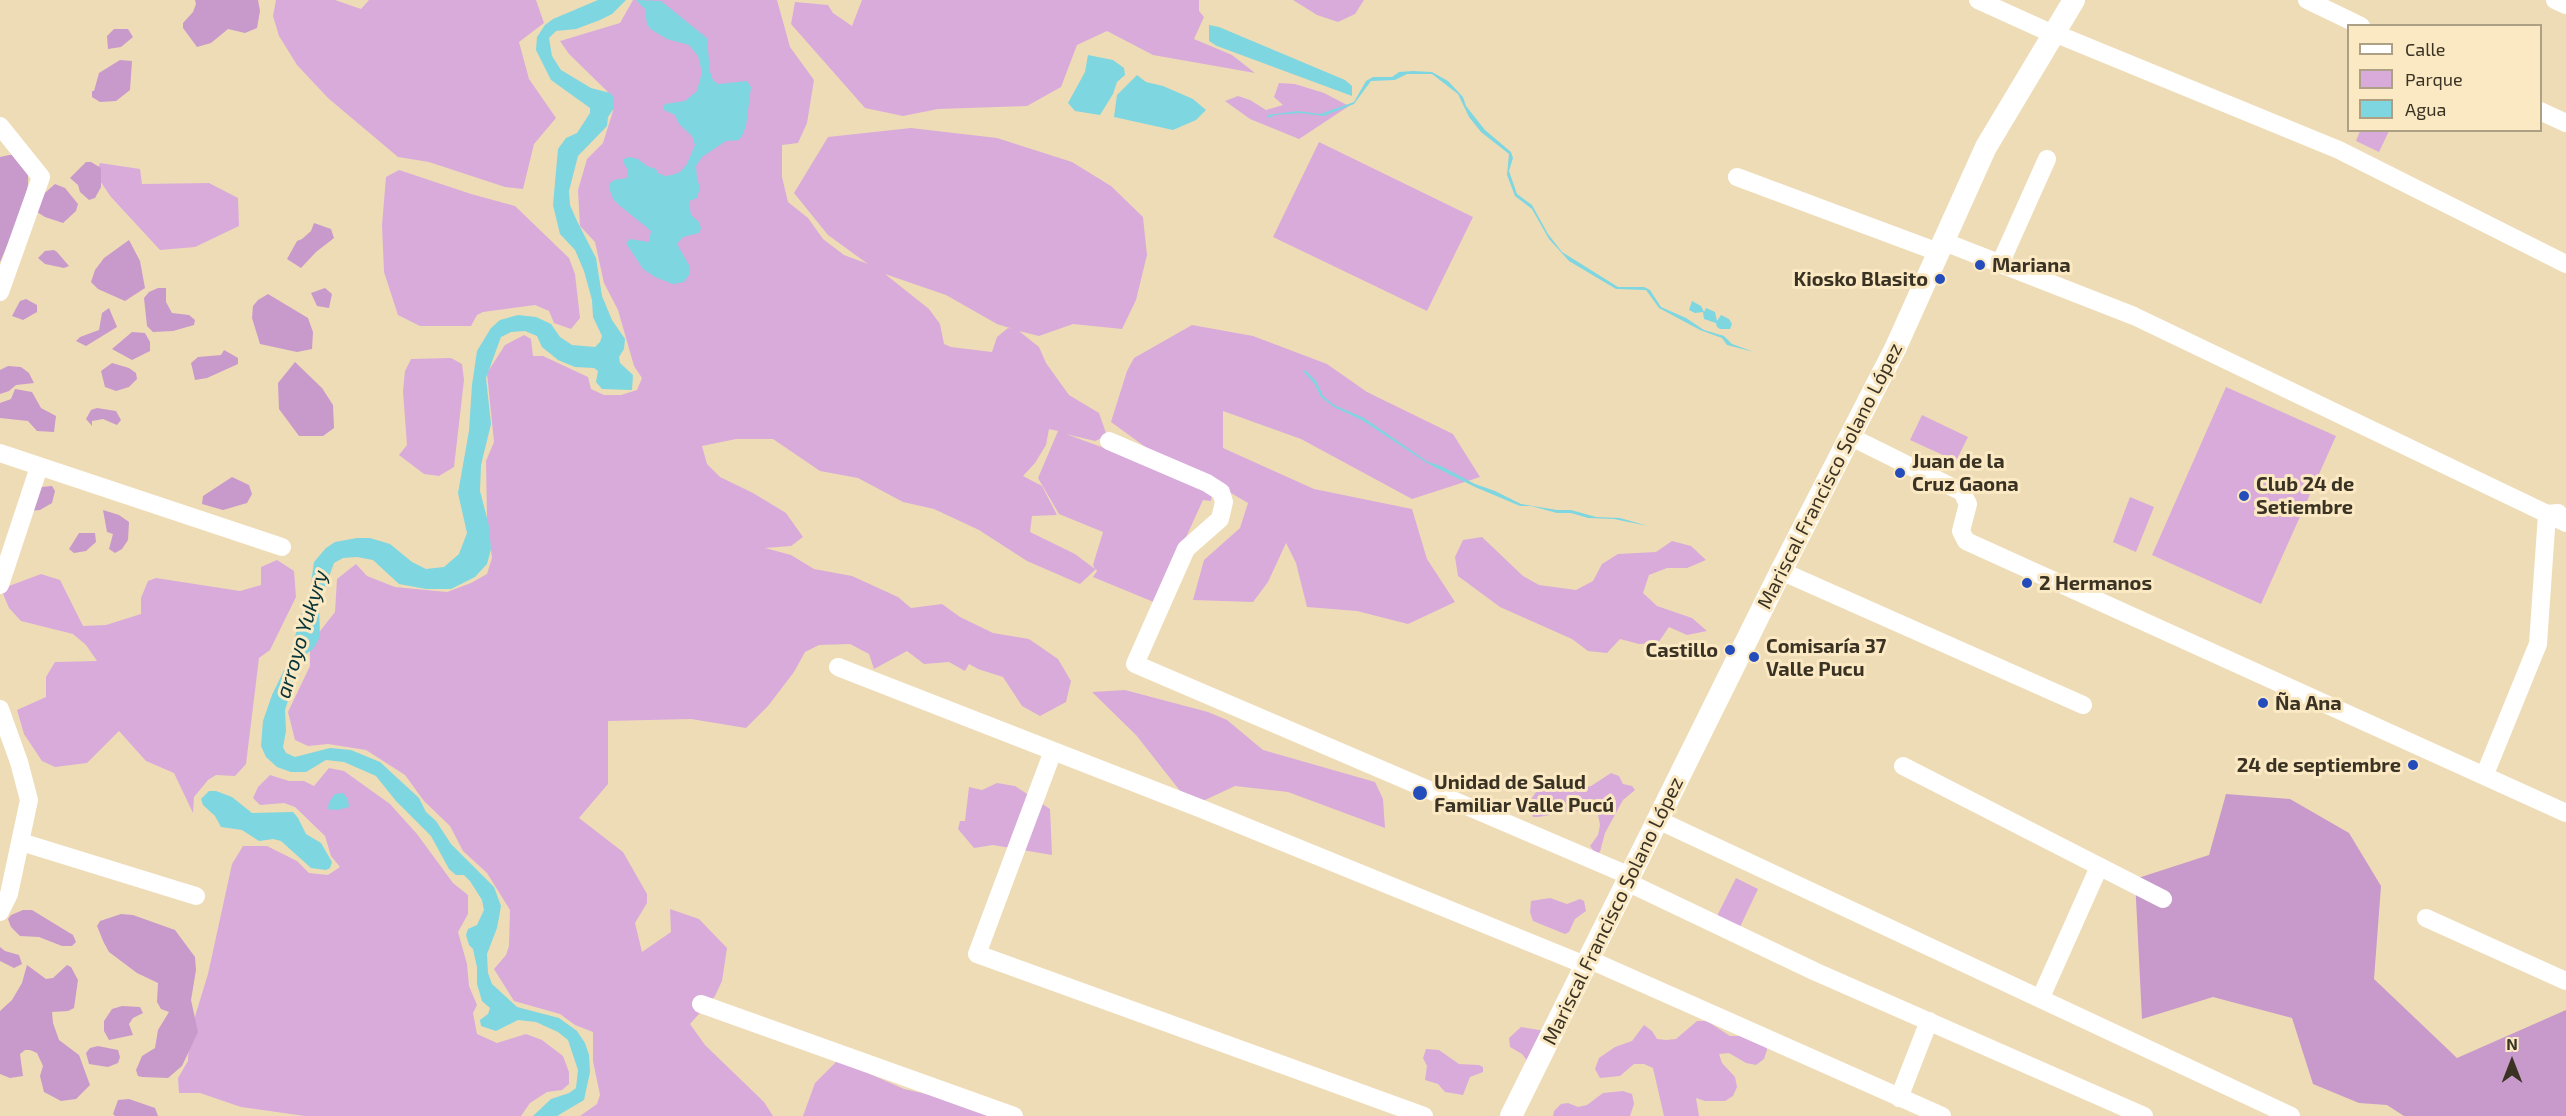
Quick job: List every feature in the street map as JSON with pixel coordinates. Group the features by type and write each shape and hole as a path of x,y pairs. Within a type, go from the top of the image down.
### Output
{"main road":[{"name":"Mariscal Francisco Solano López","path":"1511,1116 1781,571 1895,349 1986,147 2074,0"}],"street":[{"path":"1978,0 2338,150 2566,264"},
{"path":"2307,0 2357,24"},
{"path":"2555,0 2566,5"},
{"path":"2542,111 2566,123"},
{"path":"0,126 42,177 0,292"},
{"path":"2000,264 2047,159"},
{"path":"1737,177 2000,264 2134,316 2566,523"},
{"path":"1851,437 1962,492 1968,504 1961,531 1966,541 2485,774 2566,813"},
{"path":"1109,441 1216,488 1224,502 1220,519 1185,549 1135,664 1628,879 1816,972 2144,1116"},
{"path":"0,453 282,548"},
{"path":"0,585 39,467"},
{"path":"2547,514 2566,512"},
{"path":"2485,774 2538,644 2547,514"},
{"path":"1781,571 2083,705"},
{"path":"838,667 1586,962 1942,1116"},
{"path":"0,709 28,790 29,809 9,894 0,912"},
{"path":"1053,751 977,954 1424,1116"},
{"path":"1903,766 2163,899"},
{"path":"1658,819 2289,1115"},
{"path":"21,842 196,896"},
{"path":"2041,997 2099,867"},
{"path":"2426,918 2566,981"},
{"path":"700,1004 1014,1116"},
{"path":"1899,1098 1929,1021"}],"green space":[{"path":"276,0 335,0 361,9 369,0 536,0 544,23 519,42 529,79 556,118 534,144 523,189 505,187 429,162 398,157 328,98 297,65 279,36 273,16"},
{"path":"633,0 777,0 790,47 814,80 807,123 798,143 782,145 782,177 788,202 808,218 823,239 844,255 868,264 828,235 794,193 828,137 911,128 997,138 1072,162 1111,186 1143,217 1147,255 1136,300 1122,329 1073,324 1039,336 1019,331 1039,347 1046,363 1069,395 1099,413 1107,436 1095,441 1066,434 1213,488 1211,501 1203,500 1156,603 1093,577 1096,569 1080,584 1027,561 979,530 934,509 903,502 858,478 820,471 773,439 736,439 702,446 707,464 720,477 786,513 803,537 791,546 765,548 791,555 814,569 852,576 898,597 911,608 942,604 960,617 993,633 1029,639 1058,659 1071,681 1066,702 1040,716 1022,706 1003,677 969,664 965,671 949,662 924,664 907,651 874,669 869,654 850,644 819,645 805,652 794,672 768,706 746,728 691,719 608,721 608,784 579,818 623,852 647,894 647,903 635,923 642,952 671,932 670,909 699,919 727,948 722,981 715,996 690,1024 705,1045 764,1102 773,1116 580,1116 597,1104 600,1095 593,1061 593,1032 575,1025 560,1014 514,1001 494,969 506,955 509,946 510,910 487,873 463,851 450,826 424,801 405,775 366,750 328,744 308,746 295,740 288,712 310,666 310,644 335,612 337,579 356,564 367,576 395,587 447,592 487,574 492,558 487,519 486,461 494,442 487,373 505,345 524,335 531,339 533,356 543,356 588,377 591,389 604,395 621,395 637,390 642,378 634,366 618,310 604,283 595,242 580,226 578,190 587,159 603,143 613,111 610,94 569,54 560,41 620,23","holes":["885,274 946,295 997,324 1013,329 1008,328 997,337 992,352 951,347 944,344 940,324 929,309","1049,429 1058,431 1038,478 1059,514 1103,532 1093,565 1095,569 1075,554 1030,532 1032,516 1057,515 1042,486 1023,476 1035,463 1046,445"]},
{"path":"862,0 1199,0 1199,11 1204,17 1194,39 1232,55 1255,73 1153,55 1107,31 1077,45 1061,87 1027,106 938,109 903,116 865,108 791,24 795,2 828,5 833,13 852,26"},
{"path":"1293,0 1364,0 1355,14 1338,22 1317,15"},
{"path":"1279,83 1295,84 1324,93 1349,106 1299,139 1250,119 1225,101 1238,96 1266,110 1283,105 1274,97"},
{"path":"2359,132 2389,132 2379,152 2356,141"},
{"path":"1319,142 1473,217 1427,311 1273,237"},
{"path":"100,163 140,169 142,184 209,183 238,198 239,226 195,247 160,250 111,197 96,175"},
{"path":"399,170 515,206 569,258 575,274 580,318 571,329 554,323 549,311 535,305 483,312 477,315 471,326 420,326 398,315 384,272 382,225 386,177"},
{"path":"1192,325 1253,336 1327,364 1367,392 1453,434 1480,477 1412,499 1301,439 1223,411 1223,448 1314,489 1412,509 1427,559 1455,602 1408,624 1357,611 1307,607 1296,563 1286,543 1268,582 1253,602 1193,600 1204,560 1240,528 1248,503 1200,475 1155,454 1111,422 1127,371 1134,358"},
{"path":"451,358 462,364 464,380 454,467 439,476 424,474 399,455 407,445 403,391 405,371 411,359"},
{"name":"Club 24 de Setiembre","path":"2226,387 2336,436 2261,604 2152,555"},
{"path":"1922,415 1968,437 1956,461 1910,440"},
{"path":"2130,497 2154,507 2136,552 2113,542"},
{"path":"1482,537 1523,576 1539,585 1576,590 1593,581 1602,564 1618,554 1656,552 1672,541 1691,546 1706,560 1687,568 1667,568 1649,575 1643,593 1657,606 1692,618 1707,631 1687,635 1669,627 1658,643 1639,644 1620,639 1607,653 1588,651 1572,639 1500,607 1458,576 1455,557 1463,540"},
{"path":"277,560 294,571 296,597 270,650 259,658 246,764 235,776 216,775 208,780 194,797 193,813 174,773 146,761 119,731 87,763 55,767 42,761 24,734 17,710 46,697 46,677 55,662 97,661 86,645 73,634 21,621 9,608 1,589 41,574 60,580 83,626 106,625 141,614 141,598 148,581 156,578 240,591 261,585 261,567"},
{"path":"1125,690 1208,712 1227,720 1263,750 1375,782 1383,799 1385,828 1288,792 1235,786 1192,806 1136,735 1092,692"},
{"path":"329,768 344,771 390,804 417,834 453,883 468,895 468,914 458,932 467,964 469,986 477,1005 473,1013 477,1034 497,1043 526,1034 542,1040 563,1056 569,1072 569,1084 562,1090 547,1092 530,1103 521,1116 305,1116 241,1107 200,1093 179,1093 178,1078 188,1061 189,1036 208,974 232,864 243,846 267,846 297,861 309,873 328,875 340,867 331,856 325,836 295,807 284,803 260,805 253,798 258,787 270,775 289,781 304,781 314,786"},
{"path":"1611,773 1619,776 1623,784 1632,786 1635,790 1623,800 1605,833 1600,852 1596,854 1590,846 1598,835 1600,825 1595,812 1580,810 1533,817 1530,801 1536,792 1544,787 1558,786 1575,779 1587,787"},
{"path":"997,783 1015,786 1050,809 1052,855 993,845 974,848 958,829 960,821 965,821 969,787 982,790"},
{"path":"1736,878 1758,889 1739,929 1716,918"},
{"path":"1550,898 1567,904 1580,899 1584,901 1586,911 1575,919 1569,932 1565,934 1533,921 1530,912 1531,901"},
{"path":"1697,1021 1707,1021 1730,1036 1758,1036 1766,1041 1767,1050 1764,1059 1756,1065 1746,1063 1729,1053 1719,1054 1722,1063 1735,1077 1737,1087 1733,1096 1725,1101 1705,1101 1696,1098 1699,1116 1664,1116 1653,1068 1644,1064 1634,1064 1620,1076 1600,1078 1595,1069 1599,1058 1615,1047 1632,1041 1644,1025 1657,1039 1666,1040 1676,1039"},
{"path":"1521,1027 1545,1031 1528,1062 1522,1054 1510,1047 1509,1038"},
{"path":"1426,1049 1439,1050 1459,1064 1479,1065 1483,1067 1483,1072 1470,1077 1463,1095 1445,1092 1438,1084 1425,1080 1427,1066 1423,1058"},
{"path":"838,1060 904,1089 949,1099 997,1116 803,1116 815,1083"},
{"path":"1623,1091 1632,1094 1634,1104 1630,1116 1553,1116 1554,1111 1561,1104 1568,1103 1578,1107 1587,1105 1603,1093"}],"shaded area":[{"path":"195,0 258,0 260,11 257,28 245,33 228,29 211,43 197,47 183,28 183,23 193,12"},
{"path":"114,29 128,29 133,37 121,47 108,49 107,36"},
{"path":"120,60 132,61 130,90 116,101 100,102 92,97 99,73"},
{"path":"19,153 28,175 28,185 22,212 0,262 0,157"},
{"path":"86,162 91,162 101,168 101,187 95,198 89,200 70,178"},
{"path":"55,184 65,188 78,204 76,211 63,223 37,212 38,199"},
{"path":"314,223 331,229 334,238 301,268 287,259 297,241 311,231"},
{"path":"129,240 140,261 145,288 125,301 98,289 91,282 95,270 104,258"},
{"path":"54,250 69,266 64,268 45,264 38,258 45,251"},
{"path":"158,288 166,288 166,302 172,313 189,315 195,320 194,325 173,331 153,332 147,326 144,298 149,292"},
{"path":"325,288 332,294 329,308 317,306 311,293"},
{"path":"268,294 308,318 313,332 312,349 297,352 260,344 252,318 253,306"},
{"path":"26,299 37,305 37,312 23,320 12,316 20,301"},
{"path":"109,308 117,327 86,346 76,341 80,337 99,330 102,313"},
{"path":"132,332 145,333 150,342 150,351 132,360 112,349"},
{"path":"224,350 238,358 238,364 207,378 195,380 191,363 198,357 221,355"},
{"path":"295,362 322,388 333,405 334,428 323,436 299,436 279,409 278,383"},
{"path":"112,363 129,368 136,373 137,379 129,387 116,391 105,387 101,371"},
{"path":"8,366 21,367 29,373 34,383 16,385 0,394 0,370"},
{"path":"15,389 32,392 41,408 56,416 54,432 37,431 28,421 0,418 0,403 11,399"},
{"path":"97,408 116,411 121,420 117,425 103,419 92,421 92,426 86,419 91,410"},
{"path":"232,477 249,485 252,494 247,503 223,510 202,504 203,496"},
{"path":"52,486 55,491 52,503 40,510 29,511 31,488"},
{"path":"103,510 119,515 129,522 128,540 122,549 115,553 109,549 113,534 107,532"},
{"path":"79,533 95,533 96,542 86,551 74,553 69,549"},
{"path":"2226,794 2290,799 2349,833 2381,886 2374,979 2457,1058 2566,1010 2566,1116 2404,1116 2387,1105 2359,1103 2313,1084 2292,1018 2213,997 2142,1019 2135,879 2209,855"},
{"path":"23,910 32,910 73,935 76,942 72,946 62,946 39,937 20,936 11,927 8,919 11,915"},
{"path":"121,914 133,915 175,930 195,957 196,970 191,1000 198,1032 182,1066 168,1078 138,1076 136,1070 142,1056 155,1048 158,1030 169,1012 161,1009 157,1002 158,983 137,973 109,952 104,943 97,926 100,921"},
{"path":"0,947 19,955 22,964 14,968 0,961"},
{"path":"27,965 46,979 53,978 67,965 71,967 78,980 74,1008 68,1011 52,1012 59,1040 79,1055 90,1085 76,1099 61,1101 44,1092 40,1076 43,1066 37,1053 30,1050 25,1050 20,1054 23,1076 10,1078 0,1074 0,1011 12,1000 22,983"},
{"path":"122,1006 140,1007 143,1013 133,1018 129,1024 133,1035 109,1040 104,1031 104,1021 112,1009"},
{"path":"98,1046 118,1050 120,1057 118,1063 108,1067 89,1064 86,1053 90,1048"},
{"path":"129,1099 155,1108 158,1116 115,1116 113,1114 118,1100"}],"water":[{"name":"arroyo Yukyry","path":"598,0 626,0 612,14 600,20 576,29 556,31 549,38 552,56 561,70 591,88 610,93 614,97 614,108 608,117 607,126 578,156 569,191 570,205 596,258 602,296 612,320 625,339 624,349 619,357 620,363 633,375 632,390 602,389 596,382 598,371 594,368 575,367 558,360 542,347 537,336 525,331 511,332 501,337 486,378 491,424 481,465 480,491 489,526 491,549 487,564 475,577 451,589 426,589 399,584 373,560 357,557 343,558 334,563 319,604 320,637 313,649 302,657 285,710 286,731 283,747 286,753 295,757 330,748 351,750 380,762 419,798 426,812 436,821 451,844 494,887 501,906 497,928 487,954 488,973 492,984 517,1007 559,1018 577,1031 589,1055 590,1072 584,1100 557,1116 533,1116 551,1099 576,1088 578,1070 568,1040 558,1032 536,1022 518,1020 496,1031 481,1026 480,1020 488,1014 490,1008 482,1001 477,984 477,967 473,949 466,935 468,929 477,925 484,910 482,900 470,881 464,875 456,875 449,869 431,836 396,801 376,776 344,762 326,760 306,772 291,772 277,767 266,757 261,746 263,721 272,695 288,662 301,615 308,604 314,562 326,548 335,542 370,538 390,544 412,562 426,569 444,567 459,554 467,533 458,493 469,431 472,385 477,351 491,328 500,320 518,315 536,317 551,324 560,337 572,345 595,347 600,342 602,336 593,317 592,300 584,271 575,250 560,234 553,205 558,149 566,138 577,133 590,113 590,108 551,80 536,50 537,37 545,25 553,19"},
{"path":"636,0 661,1 707,38 710,72 713,80 718,84 747,81 751,87 746,126 742,136 739,140 726,141 702,157 696,166 700,187 697,198 689,201 691,215 699,222 701,228 699,233 683,237 677,244 689,265 689,275 684,282 673,284 643,269 626,243 630,239 649,242 651,231 613,199 609,184 614,180 627,178 628,170 623,162 629,157 638,159 665,176 680,172 687,164 695,145 692,136 679,124 675,115 664,110 663,107 665,104 685,101 697,91 702,72 698,56 689,45 667,39 647,25 645,9"},
{"path":"1209,25 1219,27 1345,80 1352,86 1352,96 1217,46 1209,41"},
{"path":"1088,55 1113,60 1124,68 1125,75 1117,82 1113,94 1100,115 1075,111 1068,103 1085,72"},
{"path":"1399,72 1432,72 1448,81 1463,97 1466,106 1485,130 1511,152 1513,158 1509,171 1517,194 1532,205 1548,234 1562,252 1618,287 1644,287 1650,290 1661,307 1686,318 1704,330 1724,336 1732,344 1754,352 1727,345 1722,338 1700,330 1659,308 1646,290 1616,289 1569,261 1549,239 1532,209 1515,196 1507,175 1509,154 1481,132 1469,117 1458,94 1432,74 1407,74 1395,80 1371,81 1354,104 1324,116 1300,113 1275,115 1269,118 1267,115 1298,111 1320,114 1354,102 1366,81 1373,77 1392,77"},
{"path":"1137,75 1146,82 1163,86 1193,99 1206,110 1196,120 1173,130 1114,117 1117,95"},
{"path":"1692,301 1701,306 1704,312 1706,308 1715,312 1717,321 1721,315 1729,319 1732,324 1730,329 1720,329 1716,323 1704,319 1703,312 1695,313 1689,310"},
{"path":"1305,370 1316,381 1323,396 1334,405 1364,418 1428,462 1441,466 1475,484 1521,504 1571,510 1596,517 1620,518 1648,526 1520,506 1475,487 1427,463 1362,420 1334,407 1321,397 1314,383 1303,371"},
{"path":"209,791 232,797 252,813 293,812 306,834 321,843 332,862 330,868 326,870 311,868 281,841 273,839 259,841 242,830 221,827 215,816 203,805 201,799"},
{"path":"343,793 348,799 349,807 337,810 328,809 329,802 335,794"}],"place":[{"name":"Mariana","path":"1980,265"},
{"name":"Kiosko Blasito","path":"1940,279"},
{"name":"Juan de la Cruz Gaona","path":"1900,473"},
{"name":"Club 24 de Setiembre","path":"2244,496"},
{"name":"2 Hermanos","path":"2027,583"},
{"name":"Castillo","path":"1730,650"},
{"name":"Comisaría 37 Valle Pucu","path":"1754,657"},
{"name":"Ña Ana","path":"2263,703"},
{"name":"24 de septiembre","path":"2413,765"},
{"name":"Unidad de Salud Familiar Valle Pucú","path":"1420,793"}]}
